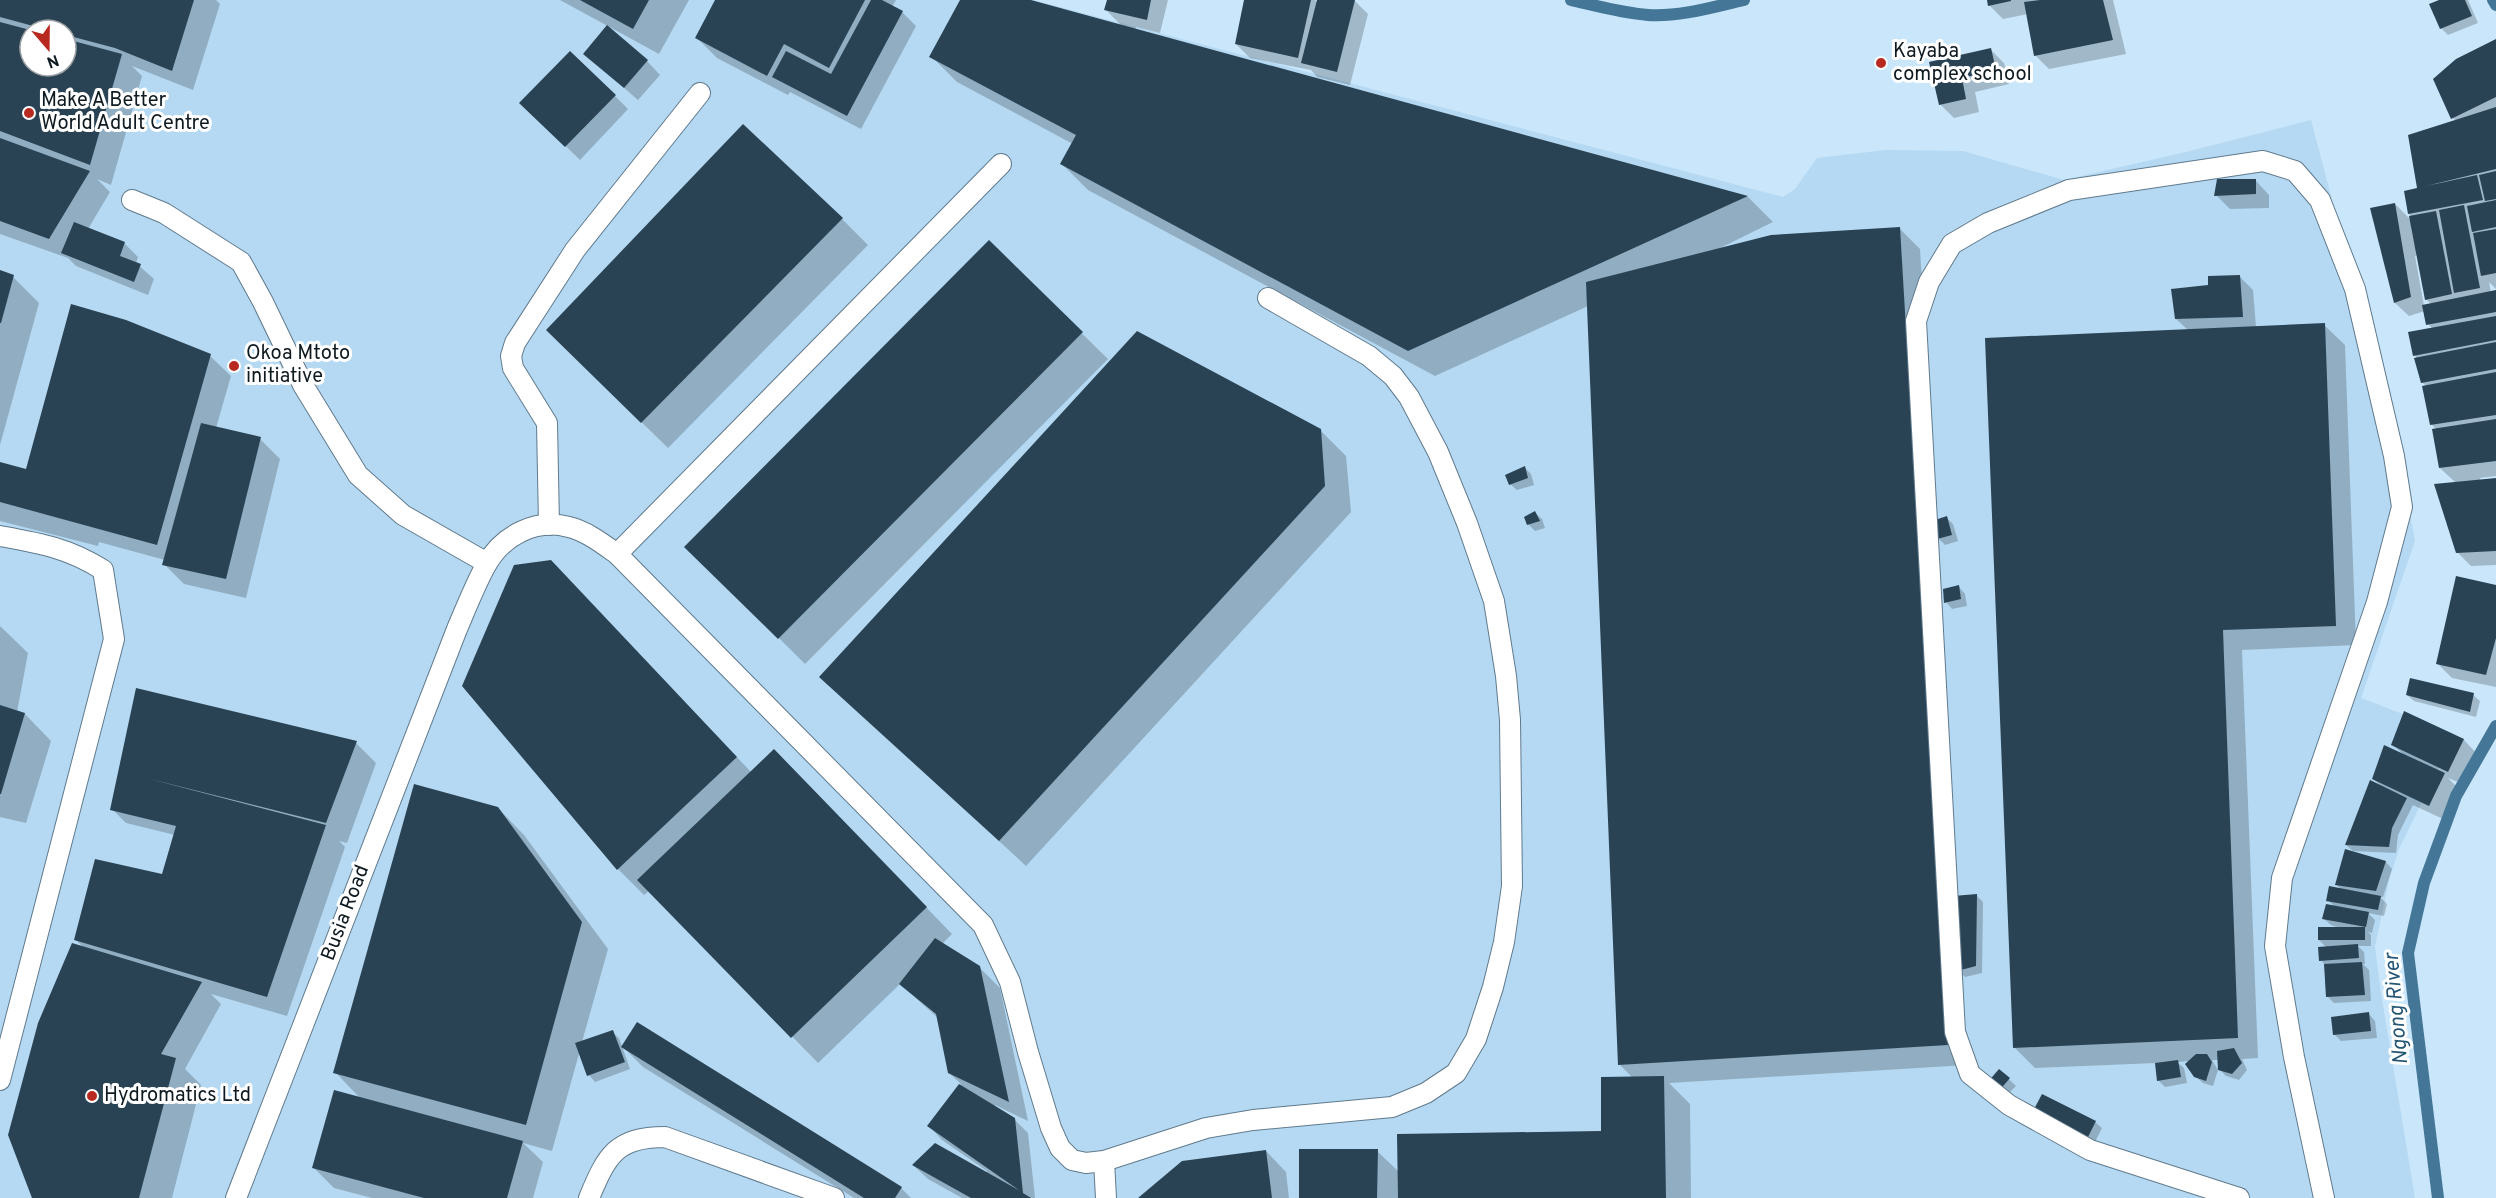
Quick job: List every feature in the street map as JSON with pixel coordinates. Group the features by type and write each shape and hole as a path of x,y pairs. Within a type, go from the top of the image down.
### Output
{"lane":[{"path":"700,93 575,250 515,343 511,356 513,368 547,423 549,525 569,527 601,542 617,554 983,925 996,948 1010,982 1051,1128 1060,1148 1072,1160 1086,1163 1104,1161 1206,1128 1253,1120 1392,1107 1426,1093 1456,1073 1476,1040 1493,987 1512,885 1510,720 1506,676 1494,601 1467,523 1424,422 1409,397 1393,376 1369,356 1268,298"},
{"path":"2239,1198 2090,1150 2009,1105 1970,1074 1955,1032 1916,321 1929,282 1952,243 1988,223 2069,190 2263,161 2295,171 2320,200 2355,289 2394,456 2402,507 2377,602 2282,878 2275,946 2294,1057 2324,1198"},
{"path":"617,554 1001,164"},
{"path":"132,200 164,213 241,262 303,385 358,475 404,514 487,564"},
{"name":"Busia Road","path":"236,1198 457,629 487,564 504,541 524,529 549,525"},
{"path":"0,536 49,545 81,555 103,570 114,639 0,1080"},
{"path":"589,1198 601,1168 620,1147 642,1137 665,1137 834,1198"},
{"path":"1104,1161 1106,1198"}],"shaded area":[{"path":"0,0 1033,0 1783,197 1795,189 1817,158 1886,150 1963,151 2064,180 2311,120 2399,453 2415,541 2361,698 2455,734 2399,849 2390,877 2375,946 2415,1198 0,1198"}],"building":[{"path":"0,0 194,0 172,71 115,48 78,38 78,18 18,18 18,22 0,17"},
{"path":"580,0 649,0 633,29"},
{"path":"715,0 865,0 829,68 784,44 767,76 695,38"},
{"path":"871,0 882,0 903,11 847,116 772,77 786,51 831,74"},
{"path":"960,0 1031,0 1748,196 1408,351 1060,164 1076,135 929,57"},
{"path":"1107,0 1151,0 1147,20 1104,10"},
{"path":"1244,0 1311,0 1298,58 1235,44"},
{"path":"1317,0 1355,0 1337,72 1301,63"},
{"path":"1987,0 2011,0 2011,1 1988,6"},
{"path":"2103,0 2113,40 2034,56 2024,2"},
{"path":"2439,0 2465,0 2472,16 2440,29 2429,4"},
{"path":"0,22 18,27 18,78 78,78 78,42 122,54 90,165 0,131"},
{"path":"607,25 648,60 624,88 583,54"},
{"path":"2496,39 2496,97 2451,119 2433,79 2456,59"},
{"path":"1991,48 1996,70 1962,78 1966,99 1939,105 1929,62"},
{"path":"570,51 616,95 565,147 519,103"},
{"path":"2496,107 2496,169 2426,186 2477,175 2483,200 2408,214 2404,191 2417,188 2408,135"},
{"path":"743,124 843,218 641,423 546,330"},
{"path":"0,138 90,171 49,239 0,221"},
{"path":"2496,171 2496,199 2485,201 2479,175"},
{"path":"2217,179 2256,179 2256,194 2214,196"},
{"path":"2496,200 2496,227 2472,232 2467,206"},
{"path":"2395,203 2411,297 2394,303 2370,208"},
{"path":"2464,205 2480,288 2454,293 2439,210"},
{"path":"2436,211 2452,294 2425,300 2409,216"},
{"path":"74,222 125,242 120,256 141,264 134,282 61,253"},
{"path":"1900,227 1948,1045 1618,1065 1586,282 1771,235"},
{"path":"2496,229 2496,273 2481,276 2473,233"},
{"path":"989,240 1083,332 778,639 684,547"},
{"path":"0,270 14,275 1,323 0,323"},
{"path":"2240,275 2243,317 2175,319 2171,289 2208,285 2208,276"},
{"path":"2496,290 2496,312 2426,325 2422,305"},
{"path":"71,304 126,320 211,354 157,545 0,502 0,462 26,469"},
{"path":"2496,316 2496,340 2413,356 2408,332"},
{"path":"2325,323 2336,626 2223,630 2238,1038 2013,1048 1985,338"},
{"path":"1137,331 1321,429 1325,486 999,841 819,677"},
{"path":"2496,342 2496,369 2421,383 2414,358"},
{"path":"2496,372 2496,415 2430,425 2422,386"},
{"path":"2496,419 2496,461 2439,468 2432,429"},
{"path":"201,423 261,437 226,579 162,565"},
{"path":"1525,466 1528,478 1509,485 1505,475"},
{"path":"2496,478 2496,551 2456,553 2434,484"},
{"path":"1535,511 1540,521 1527,525 1524,517"},
{"path":"1947,516 1952,535 1937,539 1932,521"},
{"path":"551,560 737,757 617,870 462,686 514,565"},
{"path":"2456,576 2496,585 2496,638 2486,675 2436,664"},
{"path":"1959,585 1961,599 1944,603 1943,589"},
{"path":"2410,678 2474,693 2470,712 2406,695"},
{"path":"136,688 357,741 326,823 146,778 326,825 267,997 74,940 95,859 162,874 176,826 110,810"},
{"path":"0,705 25,713 1,794 0,794"},
{"path":"2404,711 2464,739 2448,772 2391,745"},
{"path":"2384,745 2445,773 2429,806 2372,779"},
{"path":"774,749 927,907 791,1038 637,880"},
{"path":"2370,780 2407,798 2392,828 2389,847 2345,845"},
{"path":"414,784 498,807 582,922 526,1125 333,1073"},
{"path":"2345,849 2386,861 2376,891 2335,885"},
{"path":"2329,886 2381,896 2378,910 2326,901"},
{"path":"1977,894 1976,966 1957,971 1953,896"},
{"path":"2326,904 2369,912 2366,927 2322,919"},
{"path":"2318,927 2365,927 2365,940 2318,940"},
{"path":"935,938 980,966 1009,1102 948,1073 936,1014 899,984"},
{"name":"Hydromatics Ltd","path":"72,943 202,982 161,1054 176,1058 139,1198 32,1198 8,1135 38,1023"},
{"path":"2358,944 2359,958 2319,961 2318,947"},
{"path":"2362,962 2365,995 2326,997 2324,964"},
{"path":"2369,1012 2371,1031 2333,1035 2331,1017"},
{"path":"637,1022 902,1187 895,1198 864,1198 621,1047"},
{"path":"613,1030 625,1062 587,1076 575,1043"},
{"path":"2234,1048 2242,1063 2232,1074 2218,1070 2217,1051"},
{"path":"2196,1054 2207,1054 2212,1062 2206,1081 2194,1077 2185,1064"},
{"path":"2178,1060 2181,1077 2157,1081 2155,1063"},
{"path":"1999,1069 2010,1078 1998,1092 1987,1083"},
{"path":"1664,1076 1666,1198 1398,1198 1397,1134 1601,1131 1601,1077"},
{"path":"959,1084 1015,1118 1023,1193 1031,1198 971,1198 912,1165 935,1143 1020,1191 927,1126"},
{"path":"334,1090 523,1141 507,1198 424,1198 312,1168"},
{"path":"2042,1094 2096,1121 2085,1143 2031,1115"},
{"path":"1299,1149 1378,1149 1377,1198 1299,1198"},
{"path":"1266,1150 1272,1198 1138,1198 1182,1161"}],"waterway":[{"name":"Ngong River","path":"1571,0 1648,15 1696,11 1744,0"},
{"name":"Ngong River","path":"2493,0 2496,5"},
{"name":"Ngong River","path":"2438,1198 2408,953 2424,883 2456,796 2496,726"}],"place":[{"name":"Kayaba complex school","path":"1881,63"},
{"name":"Make A Better World Adult Centre","path":"29,113"},
{"name":"Okoa Mtoto initiative","path":"234,366"},
{"name":"Hydromatics Ltd","path":"92,1096"}]}
